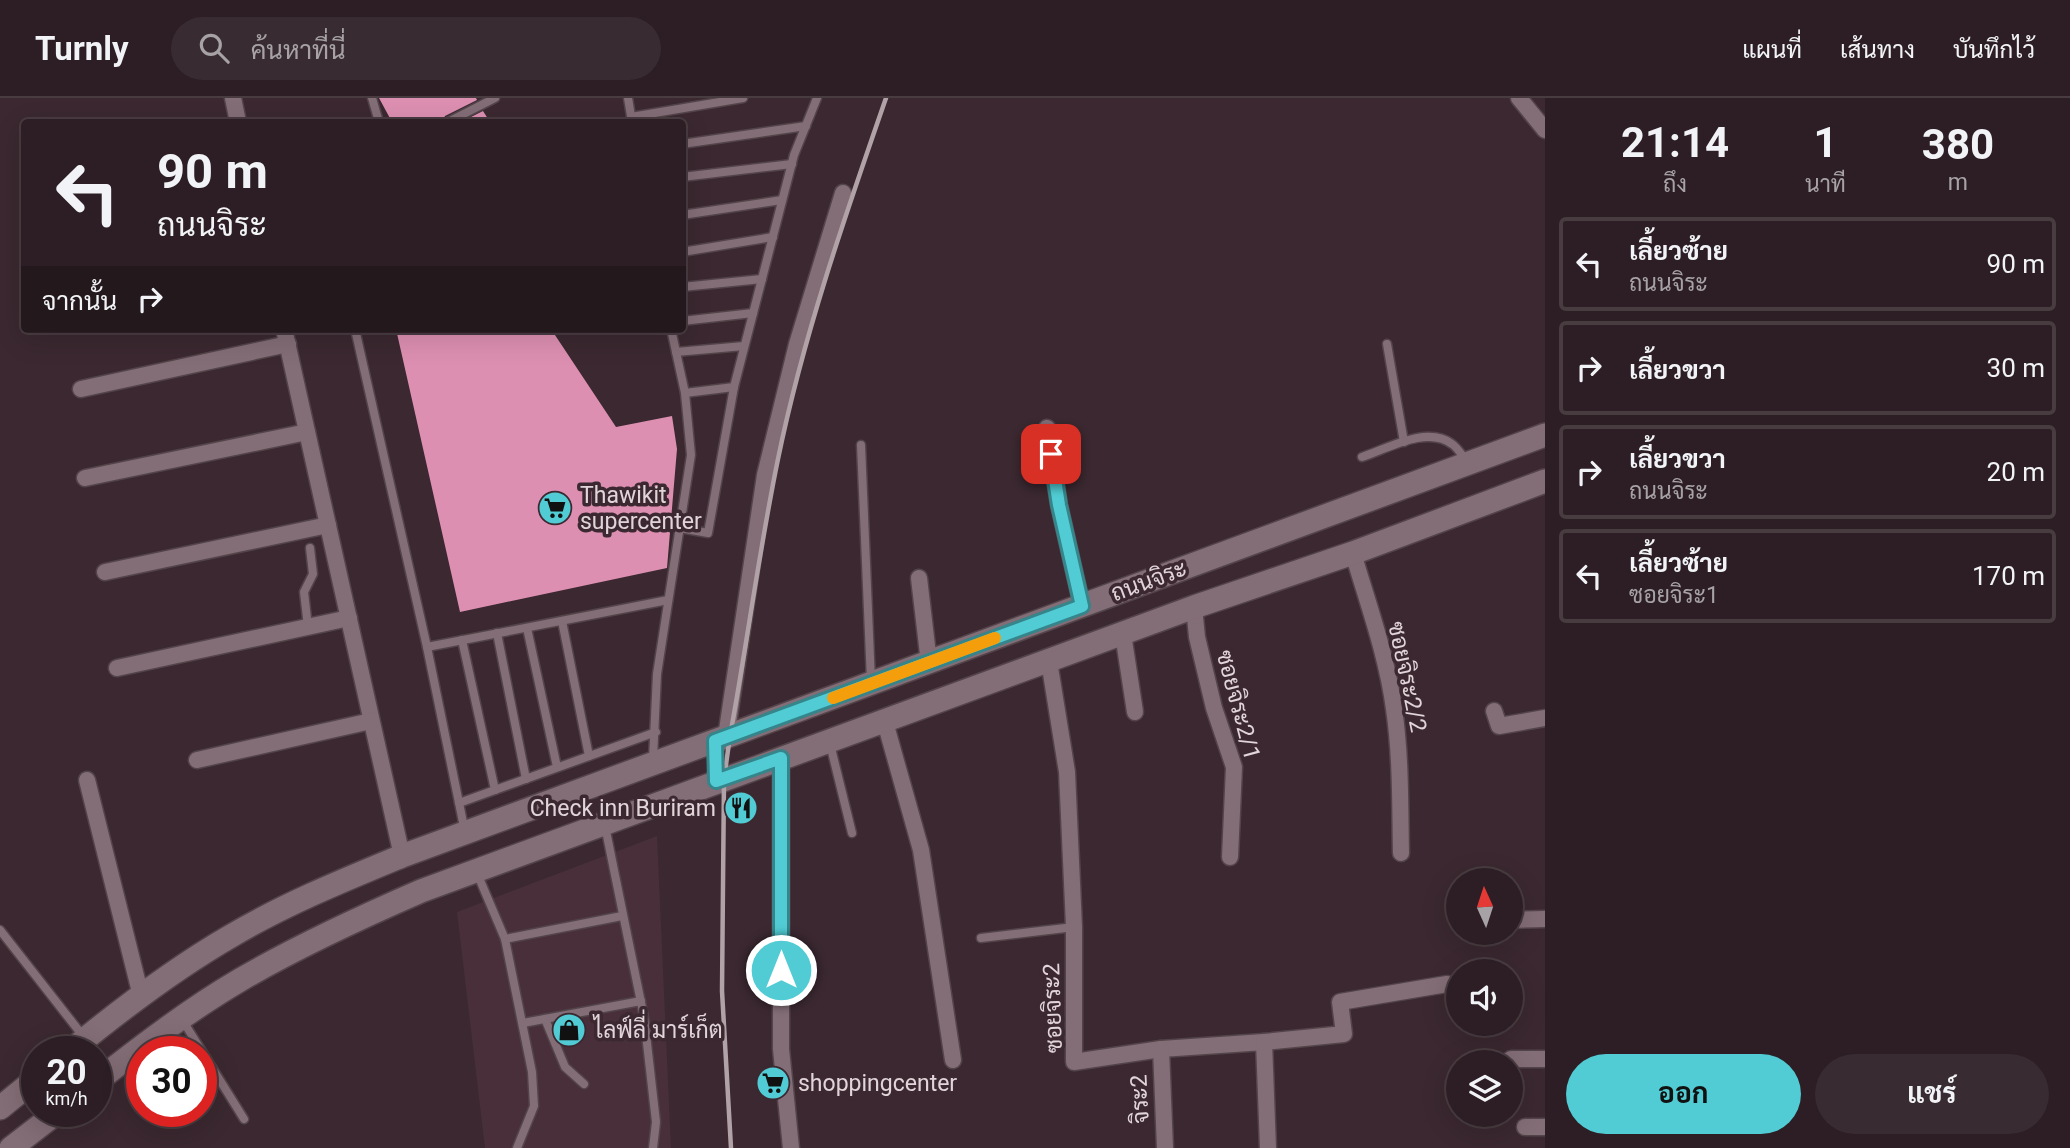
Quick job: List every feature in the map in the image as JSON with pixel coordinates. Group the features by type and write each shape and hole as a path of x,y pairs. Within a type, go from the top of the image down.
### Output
{"main road":[{"name":"ถนนจิระ","path":"89,1036 141,996 230,936 311,894 402,856 1545,435"},
{"name":"ถนนจิระ","path":"112,1070 238,981 328,932 421,891 716,781 885,722 1194,607 1353,553 1545,481"},
{"path":"716,781 720,739"},
{"path":"0,1108 21,1091"},
{"path":"11,1148 38,1127"}],"street":[{"path":"233,98 237,119"},
{"path":"1519,98 1545,130"},
{"path":"720,739 765,475 797,344 843,193"},
{"path":"81,389 286,336 402,856"},
{"path":"1046,428 1059,505 1082,606"},
{"path":"85,478 307,432"},
{"path":"105,572 328,525"},
{"name":"ซอยจิระ2/2","path":"1353,553 1394,706 1402,853"},
{"path":"919,578 929,663"},
{"name":"ซอยจิระ2/1","path":"1194,607 1197,637 1214,708 1234,767 1230,857"},
{"path":"117,668 349,618"},
{"path":"1123,634 1135,712"},
{"name":"ซอยจิระ2","path":"1049,661 1067,772 1074,927 1074,1062 1161,1049 1344,1034 1340,1002 1446,984"},
{"path":"1494,711 1499,726 1545,718"},
{"path":"197,760 372,721"},
{"path":"885,722 920,850 953,1060"},
{"path":"781,758 781,1049 791,1148"},
{"path":"87,780 141,996"},
{"path":"1523,920 1545,919"},
{"path":"1264,1042 1268,1148"},
{"name":"จิระ2","path":"1161,1049 1165,1148"},
{"path":"1523,1059 1545,1059"},
{"path":"1525,1127 1545,1127"}],"lane":[{"path":"372,98 378,119"},
{"path":"454,119 495,98"},
{"path":"628,98 632,119"},
{"path":"637,119 743,98"},
{"path":"680,528 708,533 744,346 792,164 817,98"},
{"path":"686,143 806,126"},
{"path":"686,177 792,164"},
{"path":"686,214 782,200"},
{"path":"686,251 773,237"},
{"path":"686,287 762,279"},
{"path":"686,321 753,313"},
{"path":"356,333 427,647 465,834"},
{"path":"652,762 656,732 657,674 691,455 685,394 672,333"},
{"path":"1387,344 1404,443"},
{"path":"676,352 744,346"},
{"path":"685,394 734,387"},
{"path":"1362,457 1421,437 1440,439 1452,444 1469,463"},
{"path":"861,445 871,684"},
{"path":"308,627 304,592 313,574 310,548"},
{"path":"427,647 668,600"},
{"path":"562,621 589,756"},
{"path":"527,628 557,768"},
{"path":"497,633 526,779"},
{"path":"462,640 495,790"},
{"path":"459,803 656,732"},
{"path":"830,741 852,834"},
{"path":"604,823 641,1001 656,1122 653,1148"},
{"path":"475,871 505,939 532,1072 534,1106 517,1148"},
{"path":"505,939 622,916"},
{"path":"981,938 1074,927"},
{"path":"0,930 71,1036"},
{"path":"523,1023 641,1001"},
{"path":"181,1019 244,1119"},
{"path":"545,1019 565,1067 584,1084"}],"shaded area":[{"name":"ไลฟ์ลี่ มาร์เก็ต","path":"657,836 671,1148 485,1148 457,912"}],"building":[{"path":"379,98 477,100 444,119 390,119"},
{"path":"483,111 488,119 467,119"},
{"name":"Thawikit supercenter","path":"397,333 554,333 616,427 672,416 677,449 667,568 460,612"}],"railway":[{"path":"731,1148 722,991 724,779 730,736 765,528 788,413 826,277 886,98"}],"slow traffic":[{"path":"833,698 995,638"}],"place":[{"name":"Thawikit supercenter","path":"555,508"},
{"name":"Check inn Buriram","path":"741,808"},
{"name":"ไลฟ์ลี่ มาร์เก็ต","path":"569,1030"},
{"name":"shoppingcenter","path":"773,1083"}],"route":[{"path":"781,970 781,758 716,781 715,741 1082,606 1059,505 1051,454"}]}
